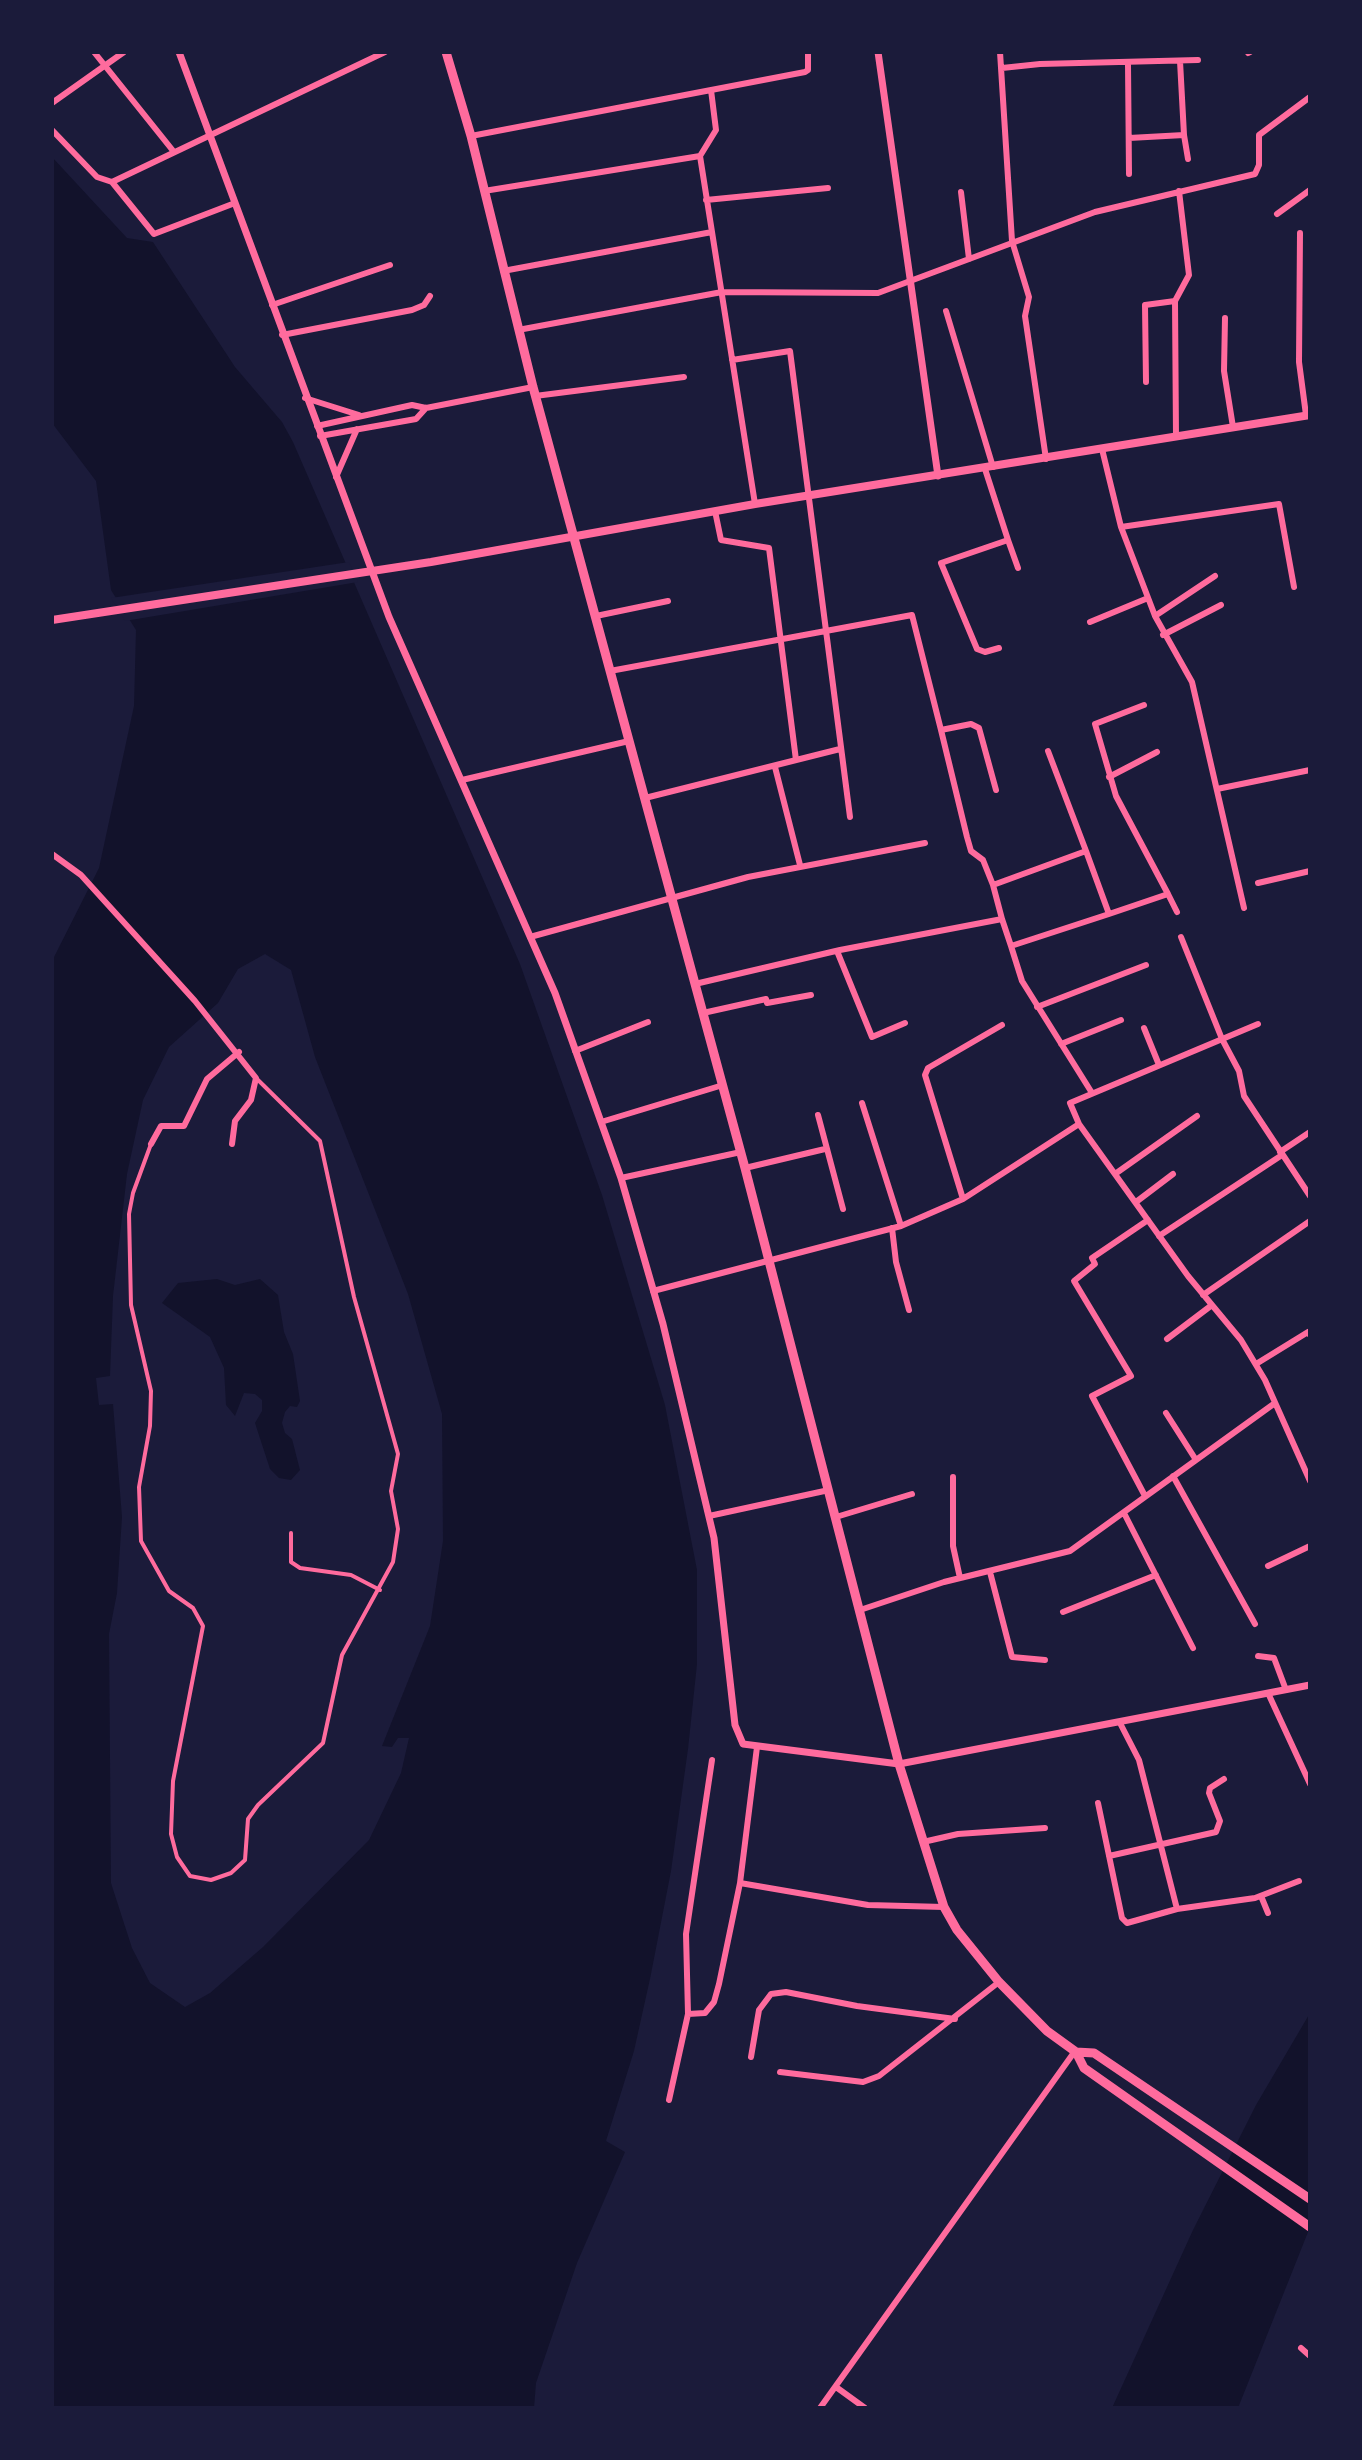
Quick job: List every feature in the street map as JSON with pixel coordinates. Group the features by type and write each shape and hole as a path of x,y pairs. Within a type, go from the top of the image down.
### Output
{"main road":[{"path":"446,52 471,136 534,392 741,1152 899,1764 944,1907 957,1930 999,1982 1047,2031 1076,2052 1084,2068 1310,2227"},
{"path":"52,620 431,562 755,504 1308,415"},
{"path":"1076,2052 1094,2053 1310,2199"}],"street":[{"path":"94,52 174,152"},
{"path":"52,103 124,52"},
{"path":"179,52 281,335 389,617 530,937 621,1178 653,1291 709,1516 734,1693 735,1725 743,1744 899,1764 1310,1685"},
{"path":"360,52 364,62"},
{"path":"112,182 385,52"},
{"path":"471,136 808,70 808,52"},
{"path":"878,52 908,283 938,476"},
{"path":"1000,52 1012,241 1029,297 1025,316 1046,459"},
{"path":"1002,68 1040,64 1198,60"},
{"path":"1180,61 1188,159"},
{"path":"1128,64 1129,174"},
{"path":"711,90 716,130 700,156 755,504"},
{"path":"518,330 722,292 878,293 1095,212 1255,174 1259,165 1259,135 1310,97"},
{"path":"52,130 97,177 112,182 154,234 235,203"},
{"path":"1129,138 1184,135"},
{"path":"484,191 700,156"},
{"path":"706,200 828,188"},
{"path":"1277,214 1310,190"},
{"path":"1176,437 1175,301 1189,275 1179,191"},
{"path":"961,192 969,259"},
{"path":"503,271 712,232"},
{"path":"1300,233 1299,362 1308,415"},
{"path":"272,305 390,265"},
{"path":"281,335 412,310 424,305 430,296"},
{"path":"1146,382 1145,305 1175,301"},
{"path":"946,311 1018,568"},
{"path":"1225,318 1224,371 1233,427"},
{"path":"732,360 790,351 823,631 850,817"},
{"path":"316,426 412,405 426,408 534,392 684,377"},
{"path":"305,398 362,416"},
{"path":"320,436 416,419 426,408"},
{"path":"336,478 357,429"},
{"path":"1102,449 1121,527 1148,598 1163,635 1180,655 1192,682 1244,908"},
{"path":"1121,527 1279,504 1294,587"},
{"path":"715,511 721,540 769,548 796,760"},
{"path":"999,648 985,652 977,649 941,563 1008,540"},
{"path":"1155,616 1215,576"},
{"path":"1090,622 1148,598"},
{"path":"596,616 668,601"},
{"path":"1163,635 1221,605"},
{"path":"610,671 912,615 971,851 983,860 993,885 1022,981 1092,1093"},
{"path":"1144,705 1095,724 1109,777 1177,912"},
{"path":"941,730 971,724 979,728 996,790"},
{"path":"462,780 629,741"},
{"path":"645,798 840,749"},
{"path":"1048,751 1109,914"},
{"path":"1109,777 1157,752"},
{"path":"775,767 800,865"},
{"path":"1217,789 1310,770"},
{"path":"530,937 800,865 925,843"},
{"path":"993,885 1086,851"},
{"path":"52,854 81,875 239,1052 256,1078 320,1141 354,1297 398,1454 391,1491 398,1529 393,1562 342,1655 323,1743 258,1805 248,1819 245,1860 231,1873 211,1880 190,1876 177,1857 171,1834 173,1781 203,1626 193,1608 169,1591 141,1541 139,1487 150,1426 151,1391 131,1305 129,1214 133,1193 161,1126 184,1126 207,1079 239,1052"},
{"path":"1258,883 1310,871"},
{"path":"1011,946 1168,894"},
{"path":"695,984 837,951 1002,919"},
{"path":"1181,937 1222,1039 1239,1071 1244,1096 1310,1196"},
{"path":"837,951 872,1037 905,1023"},
{"path":"1037,1007 1146,965"},
{"path":"703,1013 766,999 767,1003 811,995"},
{"path":"1061,1044 1121,1020"},
{"path":"575,1051 648,1022"},
{"path":"1258,1024 1070,1103 1079,1124 1256,1364 1310,1481"},
{"path":"963,1199 925,1075 928,1068 1002,1025"},
{"path":"1144,1028 1159,1065"},
{"path":"232,1144 235,1121 251,1100 256,1078"},
{"path":"601,1122 723,1085"},
{"path":"862,1103 901,1226"},
{"path":"818,1115 843,1209"},
{"path":"1115,1174 1197,1116"},
{"path":"653,1291 901,1226 963,1199 1079,1124"},
{"path":"1159,1236 1310,1132"},
{"path":"745,1168 825,1149"},
{"path":"621,1178 741,1152"},
{"path":"1136,1202 1173,1174"},
{"path":"1145,1496 1092,1396 1131,1376 1074,1281 1095,1264 1092,1258 1148,1220"},
{"path":"1203,1295 1310,1221"},
{"path":"892,1228 896,1262 909,1310"},
{"path":"1167,1339 1212,1305"},
{"path":"1256,1364 1309,1333"},
{"path":"860,1610 960,1578 1070,1551 1275,1403"},
{"path":"1166,1413 1196,1460"},
{"path":"1173,1476 1255,1624"},
{"path":"953,1477 953,1546 960,1578"},
{"path":"709,1516 829,1490"},
{"path":"836,1517 912,1494"},
{"path":"1124,1513 1193,1648"},
{"path":"291,1533 291,1562 300,1568 351,1575 380,1590"},
{"path":"1268,1566 1310,1546"},
{"path":"990,1572 1012,1657 1045,1660"},
{"path":"1063,1612 1156,1575"},
{"path":"1258,1656 1274,1658 1286,1690"},
{"path":"1268,1693 1310,1784"},
{"path":"1120,1723 1139,1760 1177,1909"},
{"path":"688,2014 705,2013 714,2002 740,1883 757,1747"},
{"path":"669,2100 688,2014 686,1934 712,1760"},
{"path":"1109,1856 1216,1832 1220,1821 1209,1793 1210,1788 1224,1779"},
{"path":"1098,1803 1122,1918 1127,1923 1177,1909 1261,1896 1299,1881"},
{"path":"923,1842 958,1834 1045,1828"},
{"path":"740,1883 868,1905 944,1907"},
{"path":"1261,1896 1268,1913"},
{"path":"780,2072 863,2082 879,2076 999,1982"},
{"path":"751,2057 759,2010 771,1994 786,1992 857,2006 955,2019"},
{"path":"820,2408 1076,2052"},
{"path":"1301,2348 1310,2356"},
{"path":"836,2387 865,2408"}],"shaded area":[{"path":"52,157 127,238 153,242 235,367 282,422 293,442 520,964 602,1195 665,1405 697,1570 697,1664 688,1749 671,1871 650,1979 634,2051 606,2141 625,2152 577,2263 536,2383 534,2408 52,2408 52,961 99,868 134,706 136,630 111,590 96,481 52,423","holes":["265,954 291,970 315,1057 408,1294 442,1414 443,1541 430,1626 382,1746 392,1747 398,1738 409,1738 401,1773 369,1840 263,1947 210,1993 185,2007 150,1983 132,1948 111,1883 109,1634 117,1593 122,1517 113,1404 99,1405 96,1378 110,1376 113,1296 127,1174 143,1100 169,1047 218,1003 238,969"]},
{"path":"217,1279 235,1285 260,1279 278,1295 284,1332 293,1354 300,1401 297,1407 290,1406 285,1412 282,1423 285,1433 292,1439 300,1470 291,1480 279,1478 270,1469 255,1423 262,1411 262,1400 255,1394 244,1393 235,1416 226,1405 224,1368 210,1337 162,1303 178,1283"},
{"path":"1310,2013 1310,2227 1238,2408 1112,2408 1193,2230 1256,2105"}],"pier":[{"path":"349,562 358,582 125,621 111,598"}]}
